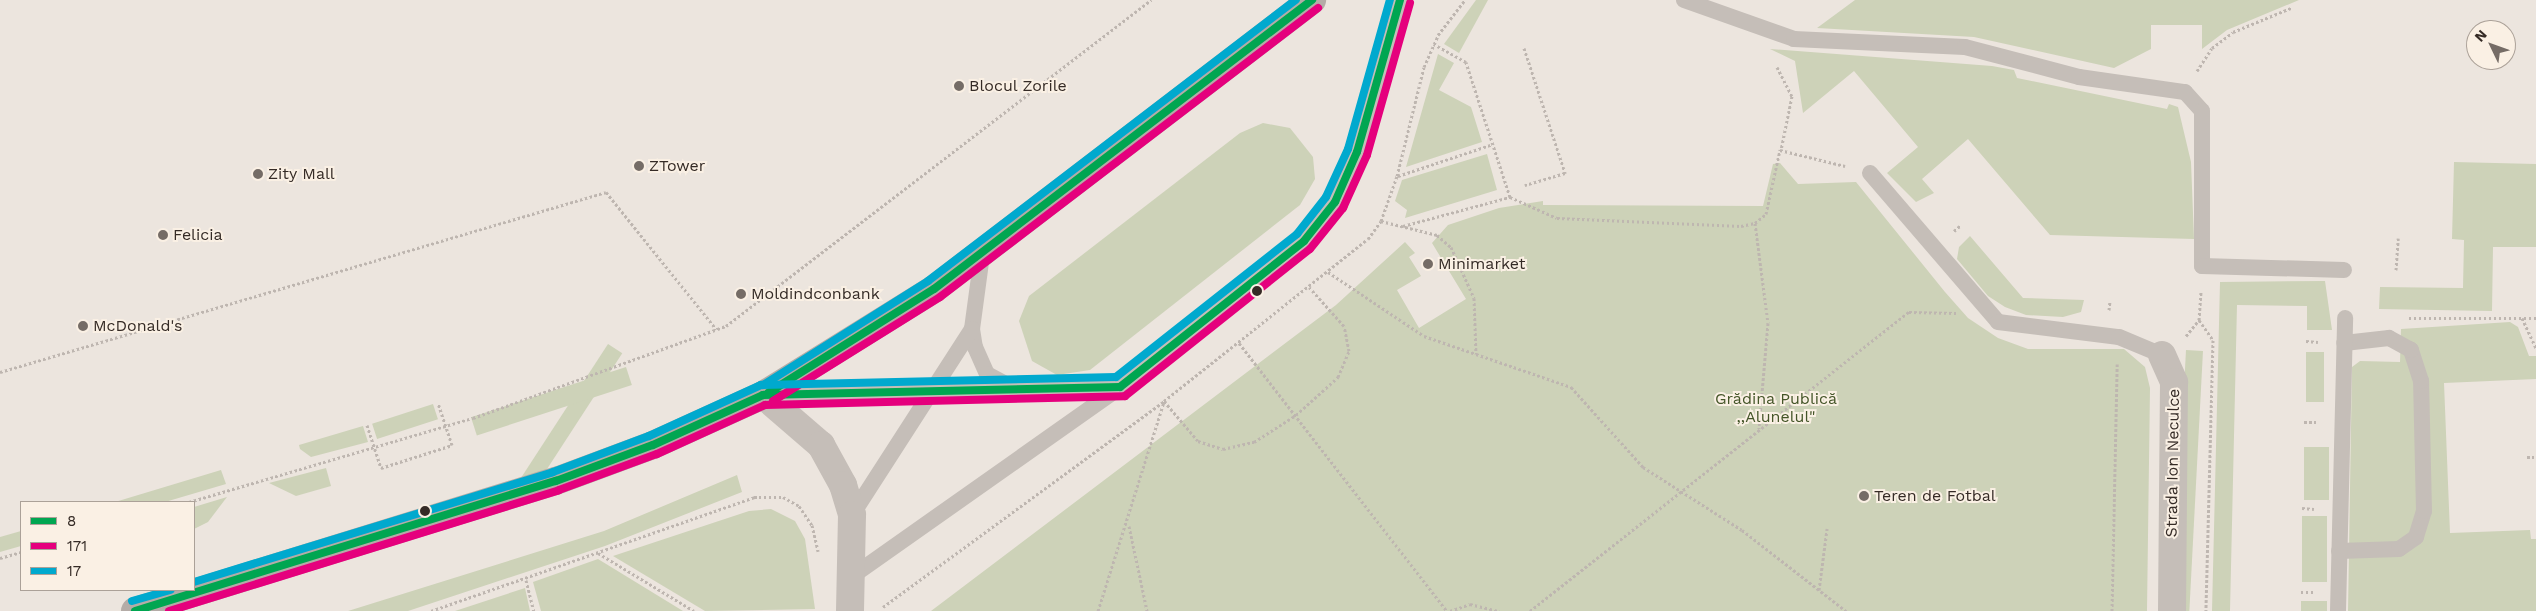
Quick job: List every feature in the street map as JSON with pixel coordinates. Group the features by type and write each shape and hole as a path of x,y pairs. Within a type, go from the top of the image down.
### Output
{"main road":[{"path":"135,611 547,484 653,445 763,395 889,320 982,255 1312,0"}],"street":[{"name":"Strada Ion Neculce","path":"2162,355 2174,382 2172,611"},
{"path":"763,395 821,445 843,485 852,515 850,611"}],"lane":[{"path":"851,577 1120,387 1304,241 1335,202 1357,152 1400,0"},
{"path":"1684,0 1794,39 1965,47 2079,77 2184,92 2202,111 2202,266 2344,270"},
{"path":"1870,173 1987,313 2013,326 2119,337 2162,355"},
{"path":"982,255 972,329 979,363 987,374 1019,391"},
{"path":"2338,611 2345,318"},
{"path":"852,515 972,329"},
{"path":"2339,551 2399,549 2416,537 2424,511 2421,381 2411,350 2389,338 2344,343"},
{"path":"763,395 1019,391 1120,387"}],"path":[{"path":"192,501 446,426 716,329 841,242 1151,0"},
{"path":"880,611 901,589 1164,401 1355,251 1381,221 1397,176 1434,44 1465,0"},
{"path":"2184,92 2212,48 2233,32 2291,8"},
{"path":"1434,44 1466,62 1510,197"},
{"path":"1524,48 1566,174 1525,185"},
{"path":"1403,226 1510,197 1557,218 1755,223 1766,214 1792,96 1778,67"},
{"path":"1397,176 1493,144"},
{"path":"1781,150 1870,173"},
{"path":"0,372 606,192 716,329"},
{"path":"1381,221 1437,235 1451,247 1474,298 1476,354"},
{"path":"1755,223 1768,323 1759,430"},
{"path":"2396,270 2398,238"},
{"path":"2202,266 2199,320 2213,340 2206,611"},
{"path":"1328,272 1424,336 1571,387 1643,467 1680,493 1742,530 1846,611"},
{"path":"1164,401 1198,442 1223,449 1254,442 1296,415 1338,377 1349,351 1344,326 1309,287"},
{"path":"1530,611 1909,312 1987,313"},
{"path":"2404,318 2536,318"},
{"path":"2522,318 2536,348"},
{"path":"2162,355 2199,320"},
{"path":"2112,611 2119,337"},
{"path":"1239,343 1448,611 1470,604 1499,611"},
{"path":"1098,611 1129,524 1164,401"},
{"path":"367,425 380,468 452,446 438,403"},
{"path":"2527,457 2536,457"},
{"path":"431,611 526,580 754,497 783,497 799,506 812,525 819,556"},
{"path":"1129,524 1147,611"},
{"path":"1819,590 1827,530"},
{"path":"0,558 20,552"},
{"path":"598,553 694,611"},
{"path":"526,580 534,611"}],"green space":[{"path":"1476,0 1488,0 1459,53 1444,44"},
{"path":"1855,0 2299,0 2227,30 2202,49 2202,25 2151,25 2151,49 2114,68 1974,37 1817,28"},
{"path":"1770,49 1992,66 2014,70 2017,78 2167,109 2169,104 2178,107 2191,162 2194,239 2050,235 1968,139 1922,179 1934,193 1916,202 1887,173 1918,147 1854,71 1803,113 1795,61"},
{"path":"1438,54 1454,63 1439,90 1471,107 1482,142 1406,167"},
{"path":"1263,123 1290,128 1313,157 1315,179 1300,205 1090,370 1057,375 1032,361 1019,321 1029,296 1240,133"},
{"path":"1487,154 1497,190 1405,218 1407,210 1395,201 1402,180"},
{"path":"2454,162 2536,164 2536,247 2493,247 2492,311 2379,309 2380,287 2463,288 2464,240 2452,239"},
{"name":"Grădina Publică ,,Alunelul\"","path":"1780,163 1798,184 1856,182 1968,318 1998,338 2028,349 2124,349 2145,367 2150,388 2147,611 931,611 1336,305 1405,242 1415,253 1409,257 1421,276 1397,290 1419,328 1466,299 1432,243 1448,225 1499,208 1543,201 1543,205 1763,206 1773,164"},
{"path":"1970,236 2023,298 2084,300 2081,312 2063,317 2026,315 2005,307 1988,296 1957,259 1959,247"},
{"path":"2325,281 2332,330 2307,330 2307,306 2237,305 2230,611 2212,611 2220,282"},
{"path":"2510,322 2518,327 2529,356 2536,356 2536,379 2444,383 2450,533 2530,530 2531,539 2536,539 2536,611 2348,611 2352,367 2360,361 2400,362 2401,329"},
{"path":"608,344 622,353 528,498 514,489"},
{"path":"2186,350 2203,351 2189,611 2172,611"},
{"path":"2306,352 2324,352 2324,402 2306,402"},
{"path":"626,367 632,385 477,435 471,417"},
{"path":"433,404 438,419 377,439 372,424"},
{"path":"363,426 368,442 311,457 300,449 299,445"},
{"path":"2304,447 2329,447 2329,500 2304,500"},
{"path":"326,468 331,486 296,496 269,483"},
{"path":"221,470 226,484 168,501 118,501"},
{"path":"737,475 742,492 605,546 408,611 348,611 604,531"},
{"path":"227,497 208,522 195,528 195,507"},
{"path":"771,509 795,521 805,539 815,609 705,611 613,556 749,511"},
{"path":"2302,516 2327,516 2327,582 2302,582"},
{"path":"20,531 20,546 0,552 0,537"},
{"path":"598,559 683,611 541,611 533,582"},
{"path":"525,588 530,611 455,611"},
{"path":"2301,601 2327,601 2327,611 2301,611"}],"transit line":[{"name":"17","path":"763,385 928,281 1296,0"},
{"name":"8","path":"768,393 934,289 1312,0"},
{"name":"17","path":"195,582 553,472 649,436 761,385 1116,377 1297,234 1326,197 1348,149 1390,0"},
{"name":"8","path":"135,611 556,481 653,445 763,395 1120,387 1304,241 1335,202 1357,152 1400,0"},
{"name":"171","path":"169,611 559,490 657,454 765,405 1125,396 1310,249 1343,208 1367,155 1410,3"},
{"name":"171","path":"773,401 940,297 1318,8"},
{"name":"17","path":"132,601 167,591"}],"place":[{"name":"Blocul Zorile","path":"959,86"},
{"name":"ZTower","path":"639,166"},
{"name":"Zity Mall","path":"258,174"},
{"name":"Felicia","path":"163,235"},
{"name":"Minimarket","path":"1428,264"},
{"name":"Moldindconbank","path":"741,294"},
{"name":"McDonald's","path":"83,326"},
{"name":"Teren de Fotbal","path":"1864,496"}]}
